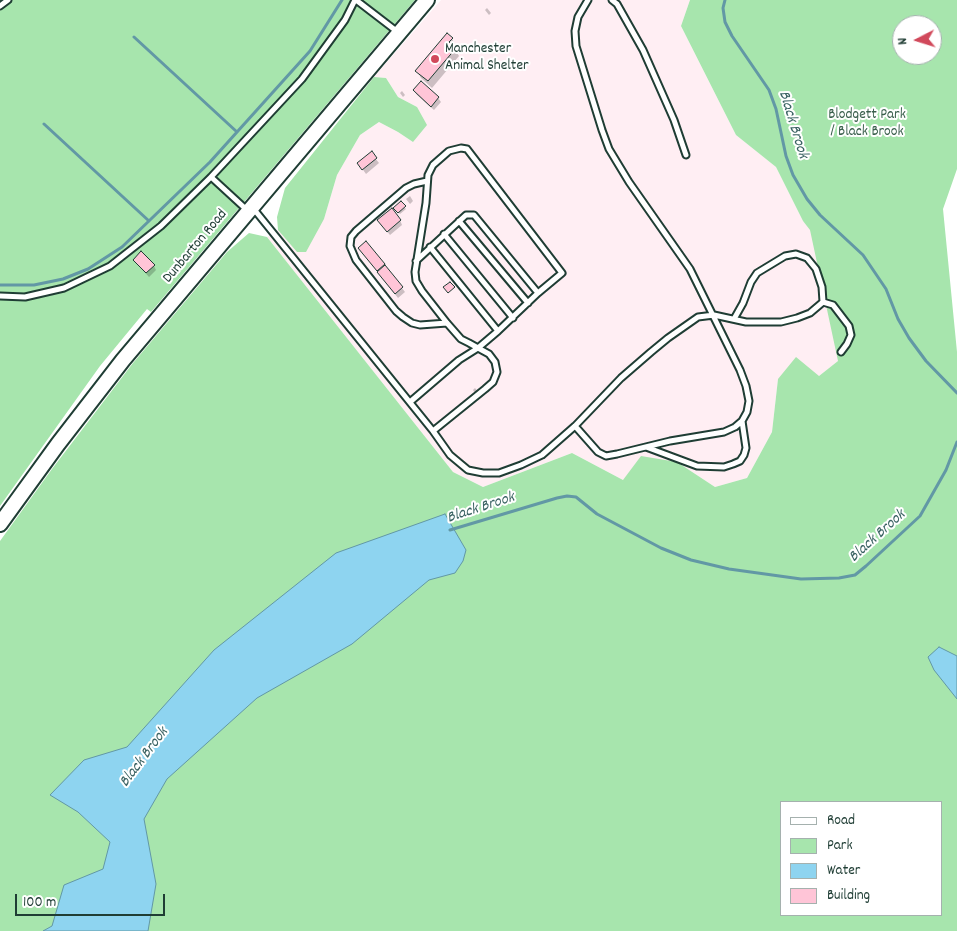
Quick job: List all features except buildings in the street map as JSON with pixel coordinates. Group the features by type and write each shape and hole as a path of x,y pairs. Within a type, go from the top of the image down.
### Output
{"street":[{"name":"Dunbarton Road","path":"0,524 100,387 427,0"}],"lane":[{"path":"0,6 8,0"},
{"path":"0,296 25,297 64,288 110,266 161,226 211,177 302,79 345,20 356,0 399,33"},
{"path":"575,426 598,452 606,456 670,441 724,432 742,421 747,412 749,402 746,386 714,315 690,269 629,182 609,149 576,46 575,30 578,17 588,0"},
{"path":"612,0 617,4 647,58 674,120 686,155"},
{"path":"410,402 459,360 478,348 562,273 467,149 461,148 449,152 433,165 428,175 425,210 416,261 416,281 446,323 461,339 478,348 489,354 495,362 497,372 493,382 433,431"},
{"path":"211,177 250,209 410,402 450,456 468,470 499,473 522,465 542,455 575,426 621,378 668,338 698,317 714,315 764,323 789,320 810,313 823,302"},
{"path":"427,181 406,188 356,231 350,246 356,260 396,311 403,317 412,323 420,325 446,323"},
{"path":"416,261 466,215 474,215 538,293"},
{"path":"459,221 528,303"},
{"path":"444,234 513,318"},
{"path":"430,247 498,331"},
{"path":"734,319 757,273 785,256 796,254 806,258 816,269 822,287 823,302"},
{"path":"823,302 833,306 848,326 850,336 848,344 841,352"},
{"path":"646,447 697,466 724,467 740,461 744,455 746,448 742,421"}],"shaded area":[{"path":"441,0 690,0 681,26 736,135 776,167 803,221 854,280 846,355 819,376 778,379 772,432 747,478 715,487 677,462 623,480 572,453 483,487 453,472 267,237 278,230 297,252 324,219 337,175 360,135 379,122 413,142 417,107 398,97 386,78 374,77"}],"green space":[{"path":"0,0 415,0 151,312 147,309 100,366 0,506"},
{"name":"Blodgett Park / Black Brook","path":"690,0 957,0 957,169 943,209 957,352 957,931 0,931 0,541 133,363 227,252 249,233 267,237 453,472 483,487 572,453 623,480 641,456 677,462 715,487 747,478 772,432 778,379 796,357 819,376 838,361 810,230 803,221 776,167 736,135 681,26"},
{"path":"374,77 386,78 398,97 417,107 427,125 413,142 379,122 360,135 337,175 324,219 306,252 297,252 278,230 277,217 285,188"}],"water":[{"path":"445,514 466,550 463,561 455,573 429,580 352,644 257,698 167,779 144,819 156,884 148,931 43,931 52,926 64,885 103,869 110,842 78,812 50,795 84,760 127,747 214,650 336,553"},
{"path":"939,647 957,656 957,699 934,670 928,657"}],"waterway":[{"path":"0,285 34,285 63,279 88,269 122,247 210,162 310,51 342,0"},
{"name":"Black Brook","path":"725,0 723,8 725,22 732,36 769,90 776,109 786,156 793,175 807,199 820,215 863,255 886,289 898,319 909,338 926,361 957,393"},
{"path":"134,37 237,132"},
{"path":"44,124 149,221"},
{"name":"Black Brook","path":"450,530 557,498 576,497 597,514 661,548 691,560 729,569 801,579 839,578 855,575 920,516 946,470 957,442"}],"place":[{"name":"Manchester Animal Shelter","path":"435,59"}]}
